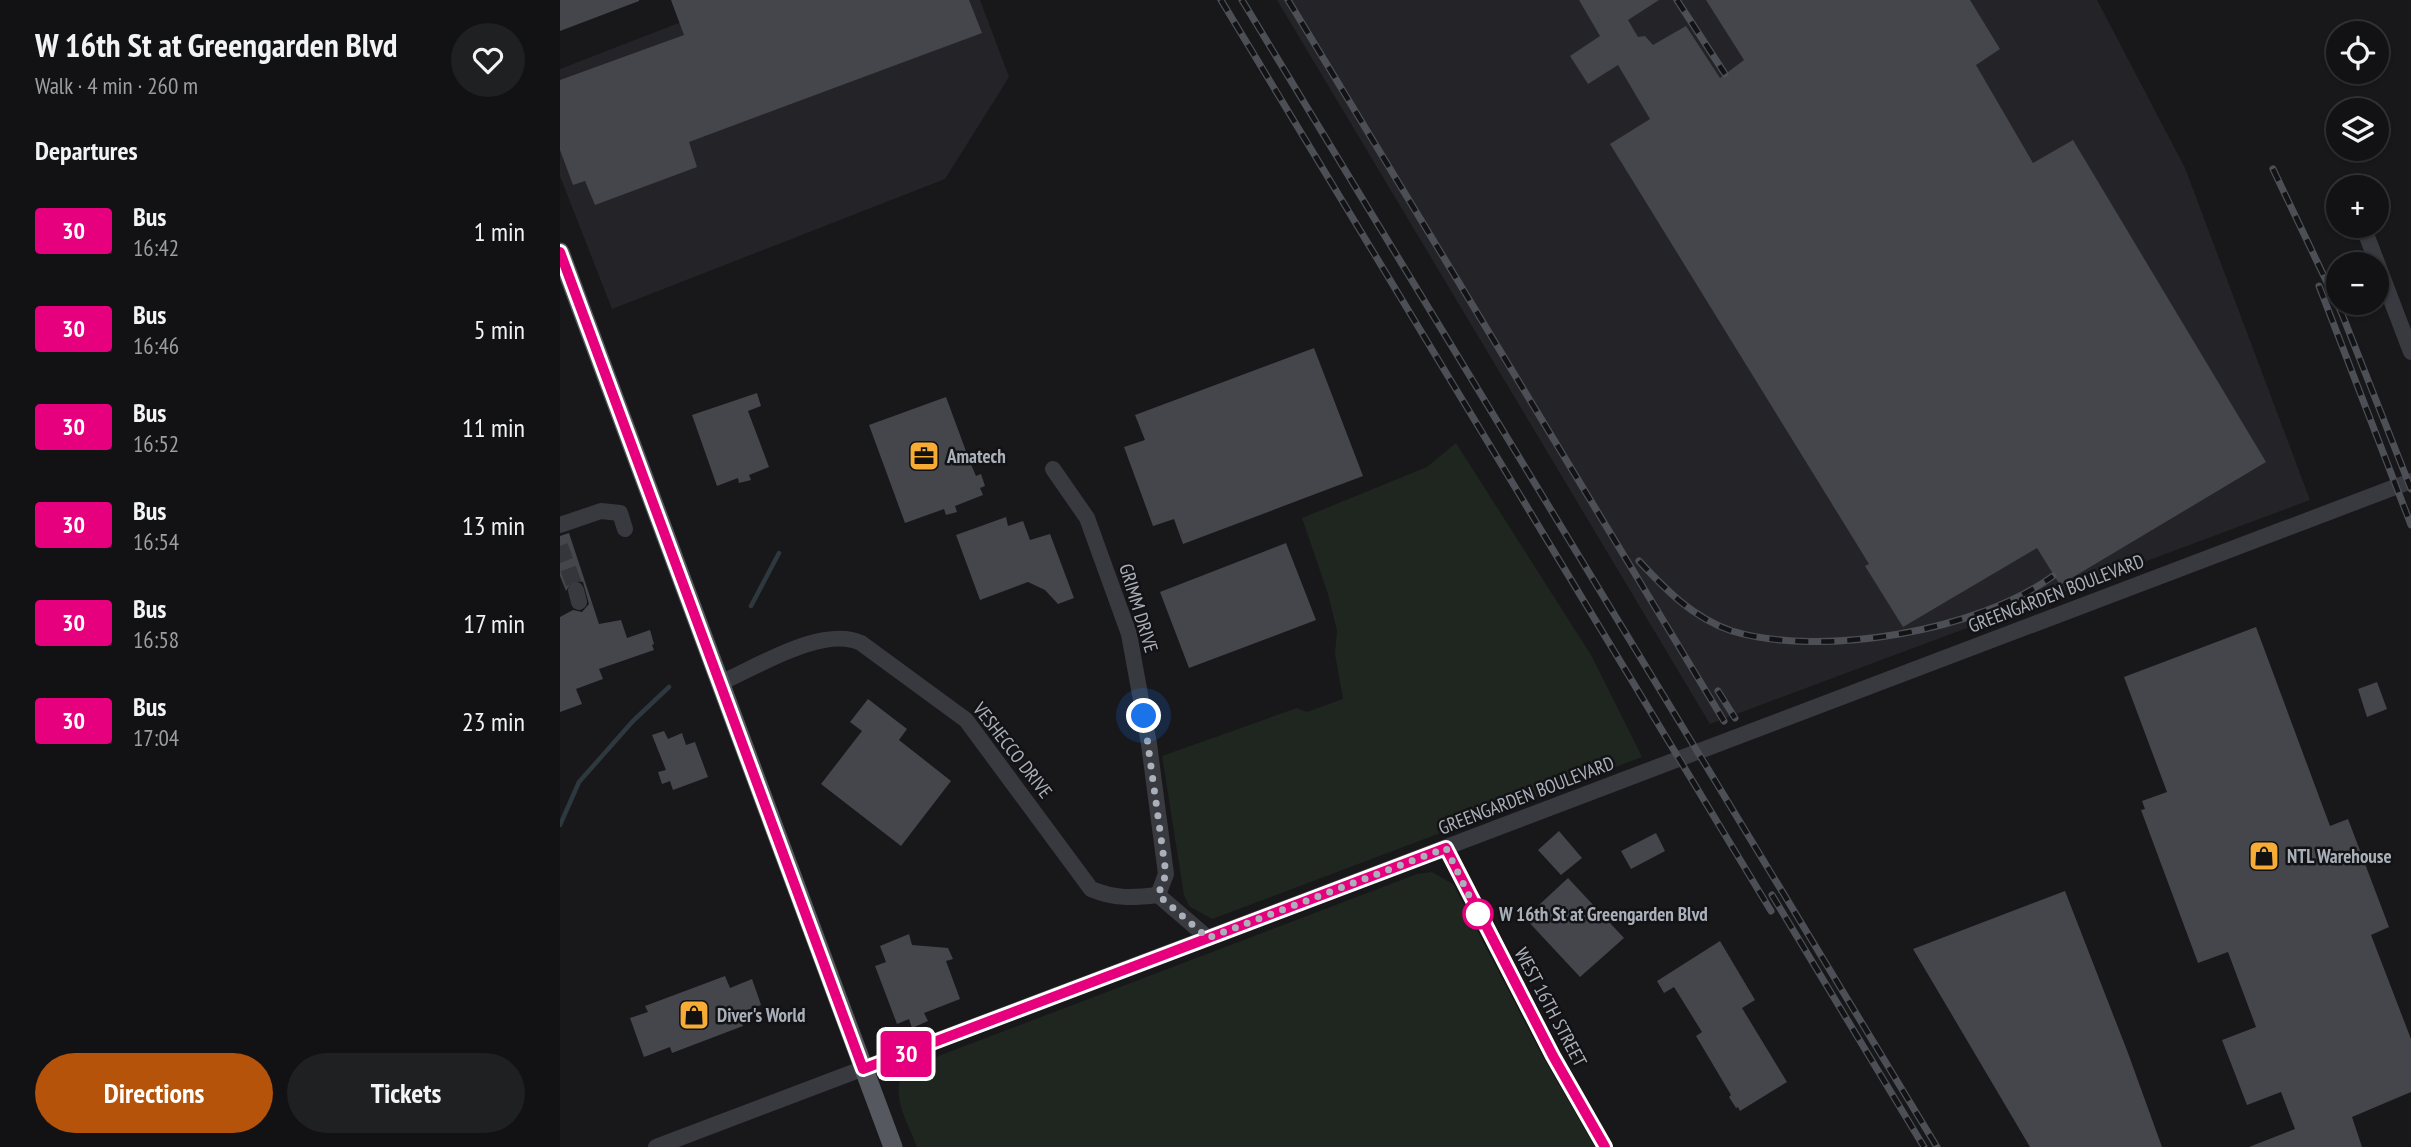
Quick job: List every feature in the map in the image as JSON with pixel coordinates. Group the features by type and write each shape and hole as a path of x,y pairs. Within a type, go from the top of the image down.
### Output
{"main road":[{"path":"560,252 893,1147"}],"street":[{"path":"2368,238 2411,352"},
{"name":"GRIMM DRIVE","path":"1053,469 1087,518 1129,634 1149,745 1166,874 1158,895"},
{"name":"GREENGARDEN BOULEVARD","path":"656,1147 688,1141 863,1069 2411,481"},
{"path":"560,525 609,510 620,513 625,529"},
{"name":"VESHECCO DRIVE","path":"720,683 819,640 841,637 861,643 966,720 1091,889 1108,896 1128,899 1158,895"},
{"name":"WEST 16TH STREET","path":"1446,848 1546,1044 1605,1147"},
{"path":"1158,895 1208,938"}],"shaded area":[{"path":"738,0 980,0 1009,77 945,179 612,309 560,176 560,69"},
{"path":"1277,0 2097,0 2185,168 2310,500 1710,724"},
{"path":"1456,443 1591,655 1642,757 1212,919 1189,906 1184,895 1162,756 1297,708 1307,712 1343,699 1335,654 1337,631 1328,594 1302,518 1427,467"},
{"path":"1432,872 1453,884 1543,1057 1595,1147 917,1147 899,1097 901,1077 907,1068 1417,874"}],"building":[{"path":"560,0 639,0 639,1 560,31"},
{"path":"671,0 969,0 982,33 689,142 697,167 595,205 585,181 573,185 560,150 560,80 684,35"},
{"path":"1579,0 1659,0 1628,20 1638,37 1645,36 1653,45 1686,26 1720,78 1744,60 1706,0 1970,0 2000,49 1976,65 2033,163 2073,140 2266,462 2060,585 2037,548 1903,627 1865,566 1869,564 1610,144 1650,119 1618,65 1588,84 1570,56 1600,36"},
{"path":"1314,348 1363,476 1183,544 1174,519 1153,526 1124,447 1145,440 1135,415"},
{"path":"757,393 761,406 748,411 769,467 749,475 751,480 739,483 738,478 717,486 692,415"},
{"path":"946,397 976,476 981,474 985,486 980,488 983,495 955,506 957,512 946,515 944,509 905,523 869,425"},
{"path":"1006,517 1008,526 1023,521 1030,540 1050,534 1074,598 1058,604 1045,590 1028,582 980,600 956,535"},
{"path":"569,533 599,624 621,620 627,638 650,630 654,650 599,669 603,679 576,689 582,704 560,712 560,617 573,610 582,612 589,604 583,582 573,580 566,591 560,576 560,536"},
{"path":"1286,543 1316,620 1189,668 1160,592"},
{"path":"2256,627 2330,826 2348,819 2389,927 2371,935 2411,1039 2411,1092 2352,1117 2362,1147 2249,1147 2295,1129 2281,1092 2247,1105 2222,1040 2256,1027 2228,952 2198,963 2141,810 2145,809 2142,801 2167,792 2124,677"},
{"path":"2377,682 2387,709 2367,717 2358,689"},
{"path":"868,699 907,729 899,740 951,781 901,846 821,784 862,731 850,722"},
{"path":"664,731 668,739 682,733 686,745 695,742 708,777 673,790 670,781 662,784 658,772 666,770 652,735"},
{"path":"1559,831 1582,858 1561,875 1538,850"},
{"path":"1656,833 1665,851 1631,869 1621,851"},
{"path":"1568,878 1624,938 1580,977 1525,918"},
{"path":"2065,891 2162,1147 2030,1147 1913,949"},
{"path":"909,934 912,945 948,948 953,959 946,961 960,999 924,1013 928,1021 912,1028 909,1019 897,1024 875,966 886,962 880,946"},
{"path":"1720,941 1755,1000 1742,1008 1787,1082 1740,1111 1729,1097 1731,1095 1696,1036 1702,1032 1674,987 1664,993 1657,981"},
{"path":"725,976 730,988 752,979 761,1005 739,1013 743,1026 672,1053 670,1047 644,1057 630,1018 648,1012 645,1006"}],"waterway":[{"path":"751,606 779,553"},
{"path":"560,825 579,782 633,721 669,687"}],"tunnel":[{"path":"560,546 576,590"}],"railway":[{"path":"1221,0 1771,911"},
{"path":"1242,0 1937,1147"},
{"path":"1288,0 1724,721"},
{"path":"1677,0 1725,74"},
{"path":"2273,169 2342,314 2411,489"},
{"path":"2319,286 2411,525"},
{"path":"1639,561 1681,602 1705,619 1732,631 1768,639 1809,642 1853,640 1942,625 1984,612 2053,576"},
{"path":"1718,691 1735,718"},
{"path":"1772,895 1924,1147"}],"bus line":[{"name":"30","path":"560,252 863,1069 1446,848 1553,1056 1605,1147"}],"place":[{"name":"Amatech","path":"924,456"},
{"name":"NTL Warehouse","path":"2264,856"},
{"name":"W 16th St at Greengarden Blvd","path":"1478,914"},
{"name":"Diver's World","path":"694,1015"}],"route":[{"path":"1144,716 1166,874 1158,895 1208,938 1446,848 1478,914"}]}
